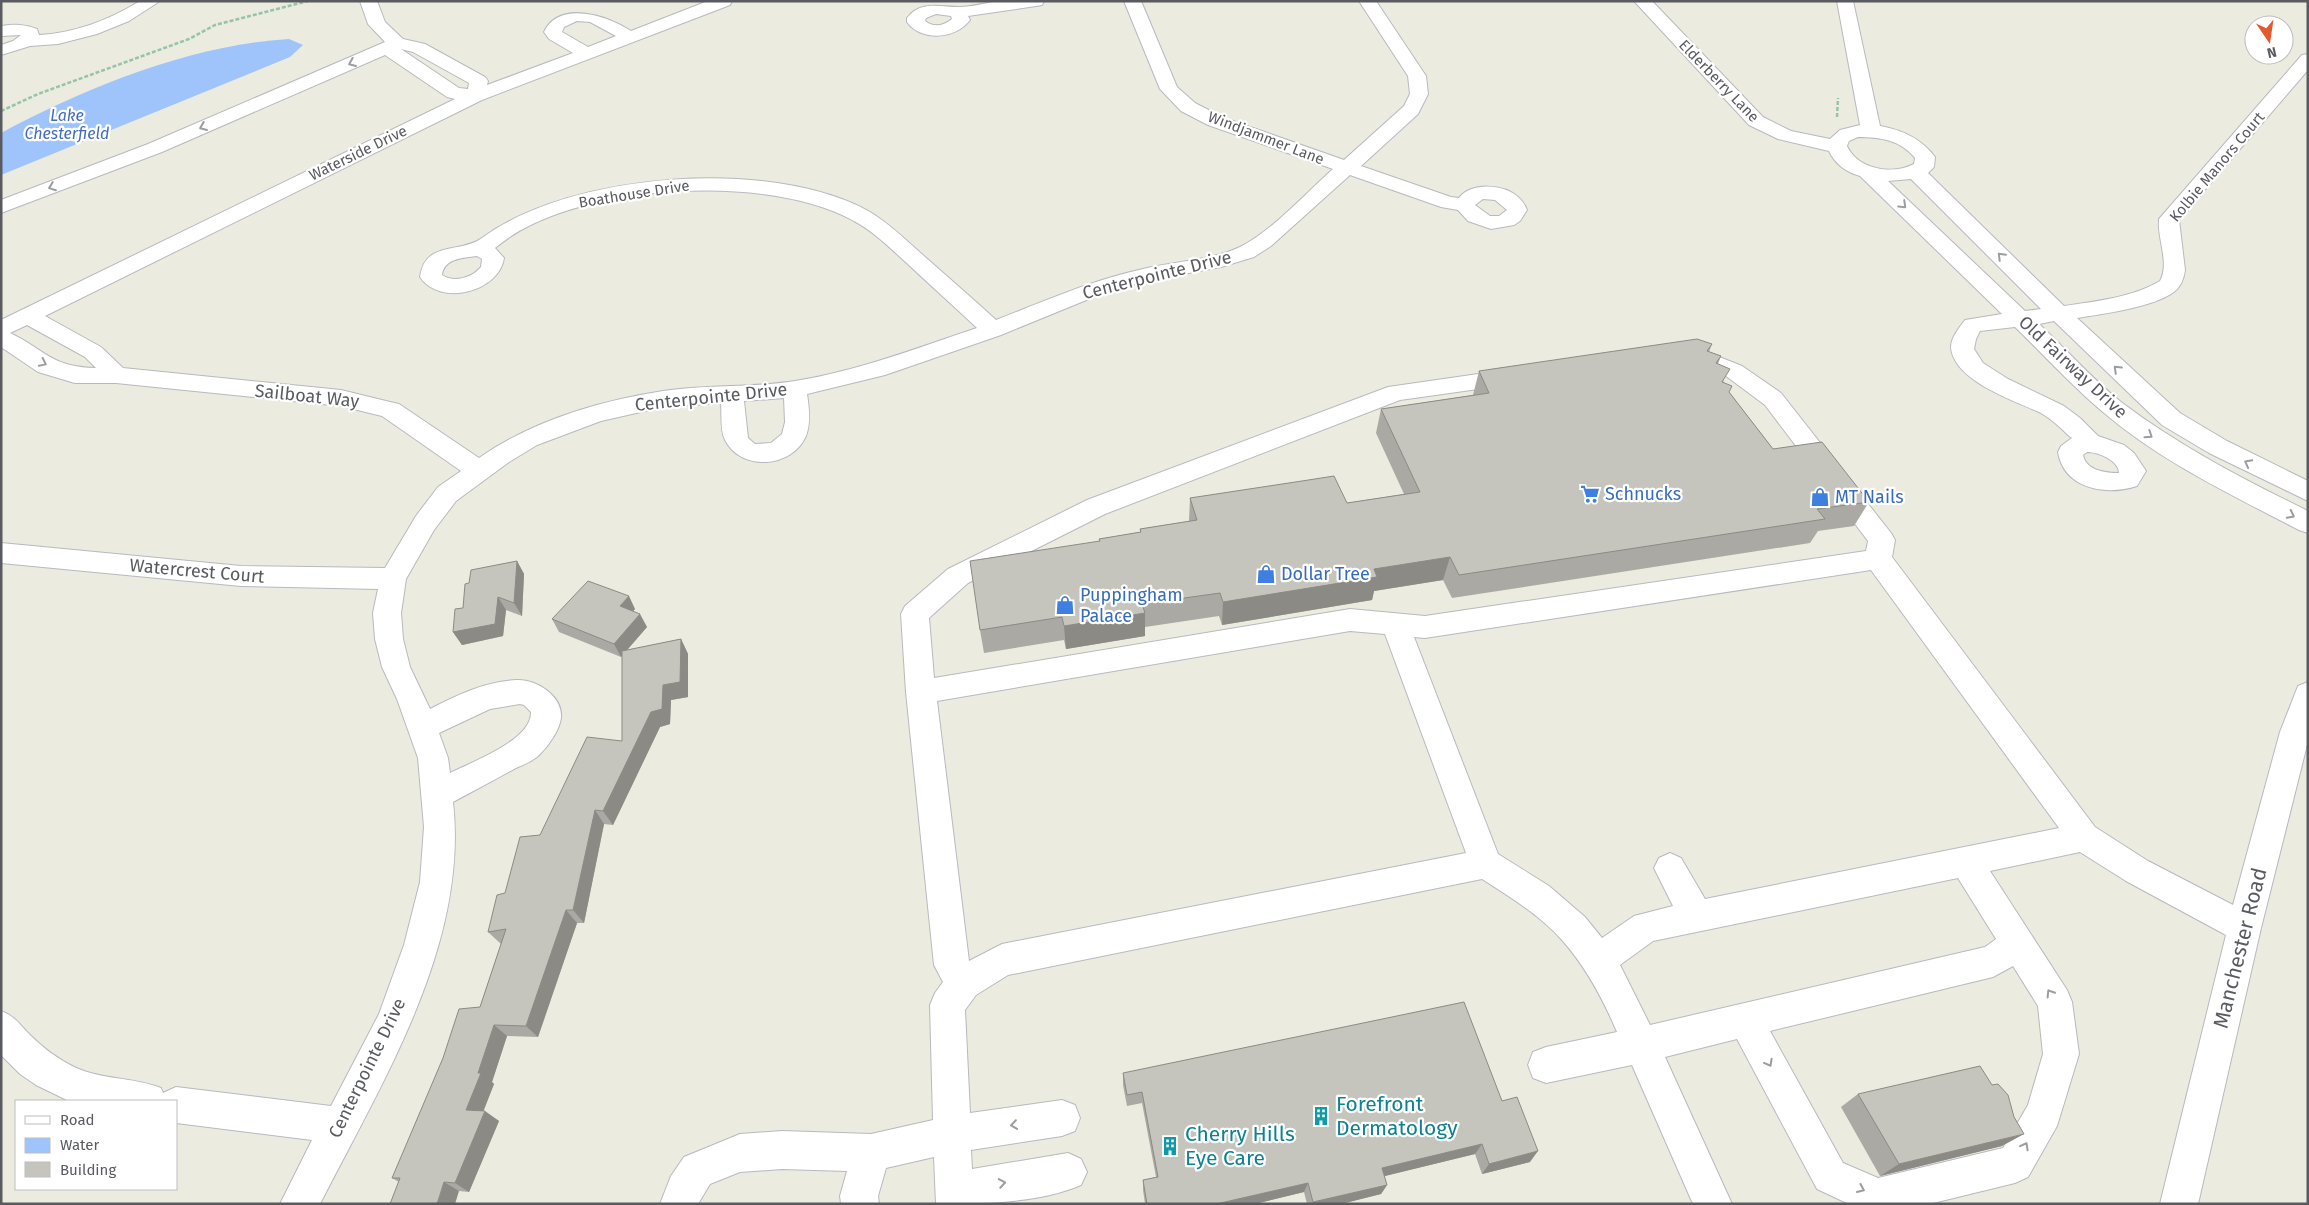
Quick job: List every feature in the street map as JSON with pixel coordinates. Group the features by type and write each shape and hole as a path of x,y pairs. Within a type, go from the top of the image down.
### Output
{"street":[{"path":"1,50 25,41 50,41 75,35 104,25 152,1"},
{"path":"368,1 377,24 397,44"},
{"name":"Waterside Drive","path":"1,329 475,96 724,1"},
{"path":"959,12 1036,1"},
{"name":"Windjammer Lane","path":"1132,1 1169,89 1188,107 1215,121 1345,167 1448,203 1465,205"},
{"name":"Centerpointe Drive","path":"299,1204 394,1022 421,945 436,882 440,827 433,758 412,700 396,667 389,639 387,613 393,580 425,523 447,494 478,470 528,439 596,414 663,399 795,389 877,370 993,330 1098,287 1144,275 1222,261 1246,252 1264,242 1345,167 1411,110 1418,100 1420,88 1417,76 1367,1"},
{"name":"Elderberry Lane","path":"1642,1 1756,121 1780,134 1819,144 1837,146"},
{"path":"1845,1 1871,130"},
{"path":"586,53 555,35 553,28 556,24 570,17 589,15 601,19 629,37"},
{"path":"1,31 15,28 28,30 31,33 25,41"},
{"path":"397,44 392,51 399,56 454,92 475,96"},
{"path":"1,207 155,148 397,44"},
{"name":"Kolbie Manors Court","path":"2090,444 2077,428 2052,409 2007,389 1981,374 1968,360 1963,350 1965,337 1973,325 2059,314 2151,296 2168,286 2175,271 2173,250 2167,230 2169,219 2308,59"},
{"path":"1837,146 1839,139 1846,134 1871,130 1896,136 1919,149 1925,157 1924,167 1916,172"},
{"name":"Old Fairway Drive","path":"1837,146 1843,158 1867,172 2111,406 2134,425 2207,471 2308,523"},
{"name":"Old Fairway Drive","path":"1867,172 1891,176 1916,172 2059,314 2171,418 2218,447 2308,492"},
{"name":"Boathouse Drive","path":"479,250 517,224 555,208 591,199 659,187 695,184 764,188 839,206 872,223 993,330"},
{"path":"27,316 93,352 116,375"},
{"name":"Sailboat Way","path":"1,338 40,362 66,373 85,377 116,375 341,398 371,404 390,410 478,470"},
{"path":"1670,356 1689,353 1734,371 1773,398 1882,540 1878,559 2084,837 2137,871 2244,928"},
{"path":"964,983 951,965 921,692 915,614 958,576 1096,508 1396,393 1533,375"},
{"path":"732,395 738,445 753,453 767,453 786,445 793,438 796,429 795,389"},
{"name":"Watercrest Court","path":"1,553 240,576 393,580"},
{"path":"921,692 1350,620 1425,627 1878,559"},
{"path":"1396,625 1406,658 1486,864 1537,897 1573,928 1598,960 1617,992 1713,1204"},
{"path":"421,728 476,701 502,693 517,691 530,694 540,700 546,709 545,724 538,736 528,747 438,795"},
{"name":"Manchester Road","path":"2179,1204 2244,928 2295,732 2308,694"},
{"path":"1598,960 1646,927 2084,837"},
{"path":"1745,1020 1830,1176 1878,1197 2015,1164 2044,1113 2061,1054 2055,1002 1965,861"},
{"path":"1068,1172 955,1197 947,1005 964,983 1002,960 1486,864"},
{"path":"1670,868 1697,917"},
{"path":"1546,1065 1641,1045 1993,961 2018,943"},
{"path":"1,1028 16,1047 43,1069 70,1085 115,1097 140,1100"},
{"path":"178,1105 339,1125"},
{"path":"679,1204 684,1189 697,1170 740,1153 782,1150 871,1154 953,1134 1062,1118"},
{"path":"860,1204 859,1196 871,1154"}],"path":[{"path":"1,111 38,94 181,42 215,25 308,1"}],"water":[{"name":"Lake Chesterfield","path":"289,39 303,45 290,57 1,175 1,133 34,116 104,85 177,59 252,43"}],"building":[{"path":"1697,339 1712,344 1707,351 1721,356 1716,363 1730,369 1722,382 1732,386 1729,392 1773,449 1822,442 1869,502 1817,509 1825,519 1459,575 1450,557 1374,569 1377,577 1223,602 1220,593 1142,604 1145,613 1064,626 1062,617 980,630 970,561 1100,541 1099,539 1141,532 1140,529 1197,520 1190,498 1334,476 1347,503 1420,492 1381,409 1489,393 1479,371"},
{"path":"517,561 514,603 498,597 495,624 453,632 455,609 463,608 465,584 469,583 471,570"},
{"path":"588,581 629,596 620,606 640,614 614,644 552,619"},
{"path":"681,639 680,682 663,685 662,709 651,712 603,811 595,810 573,910 566,910 526,1026 494,1025 478,1073 481,1073 466,1110 485,1111 455,1183 444,1182 437,1204 390,1204 400,1178 392,1178 443,1058 459,1009 480,1007 506,929 488,932 497,895 505,893 520,837 540,835 587,737 622,741 622,651"},
{"path":"1464,1002 1502,1101 1517,1097 1538,1151 1489,1164 1482,1144 1382,1168 1387,1185 1313,1202 1308,1183 1216,1204 1147,1204 1143,1180 1158,1177 1142,1092 1127,1095 1123,1073"},
{"path":"1980,1066 1992,1085 1998,1084 2008,1095 2014,1117 2024,1134 1899,1164 1858,1094"}],"place":[{"name":"Schnucks","path":"1590,494"},
{"name":"MT Nails","path":"1820,497"},
{"name":"Dollar Tree","path":"1266,574"},
{"name":"Puppingham Palace","path":"1065,605"},
{"name":"Forefront Dermatology","path":"1321,1116"},
{"name":"Cherry Hills Eye Care","path":"1170,1146"}]}
